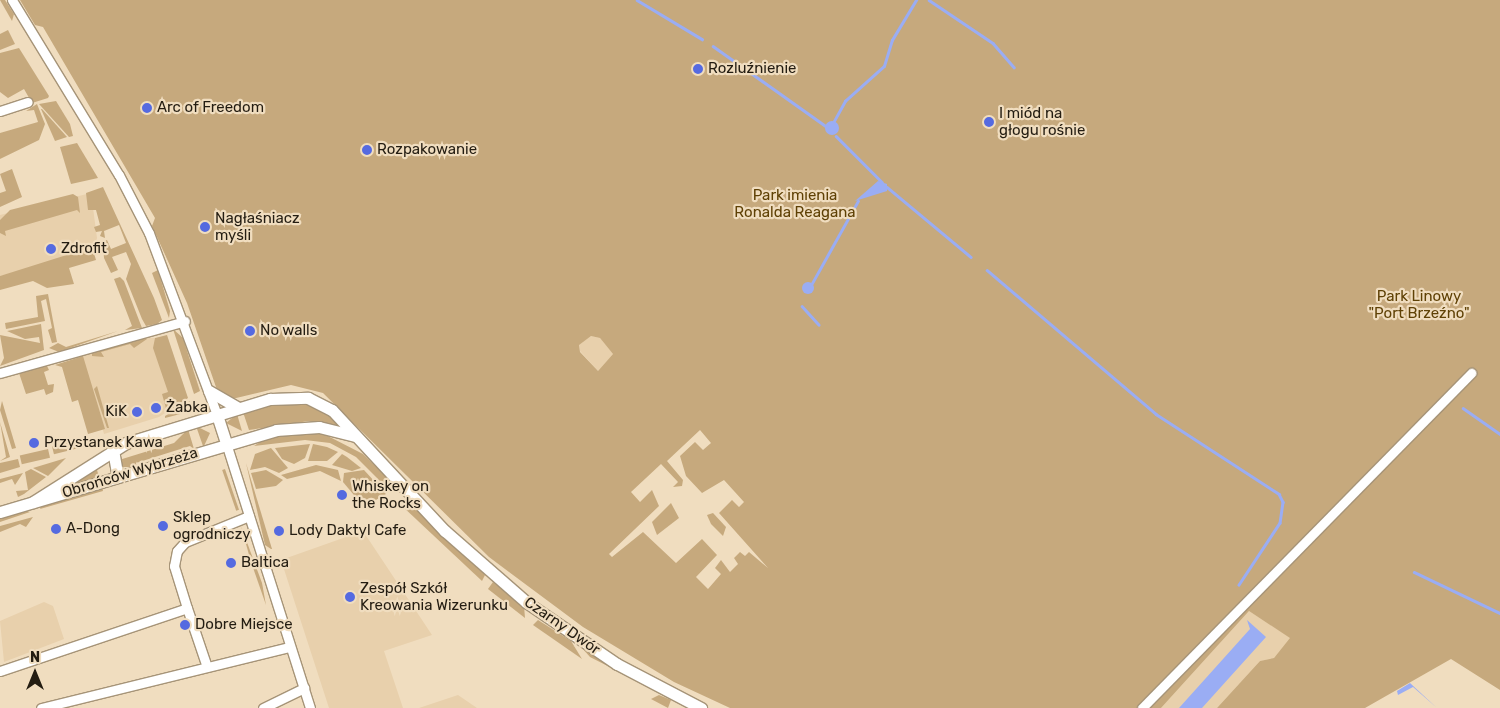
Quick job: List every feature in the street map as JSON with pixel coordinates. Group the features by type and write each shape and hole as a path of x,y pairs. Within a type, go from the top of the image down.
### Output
{"main road":[{"path":"209,391 239,408"},
{"name":"Czarny Dwór","path":"217,415 287,396 308,398 332,410 354,436 445,531 526,602 617,664 701,708"},
{"path":"217,415 226,443 303,426 354,436"},
{"name":"Obrońców Wybrzeża","path":"33,502 113,450 217,415"},
{"name":"Obrońców Wybrzeża","path":"0,512 226,443"},
{"path":"113,450 118,477"}],"street":[{"path":"12,0 119,175 185,321 217,415"},
{"path":"0,111 28,102"},
{"path":"0,373 185,321"},
{"path":"1142,708 1471,373"},
{"path":"226,443 310,708"},
{"path":"207,666 186,608 174,566 178,551 186,542 249,516"},
{"path":"0,671 186,608"},
{"path":"41,708 290,646"},
{"path":"263,708 304,688"}],"shaded area":[{"path":"91,193 97,238 92,258 0,276 0,215"},
{"path":"591,336 600,338 613,354 598,371 580,351 579,344"},
{"path":"139,338 155,338 176,406 159,417 104,434 82,355"},
{"name":"Zespół Szkół Kreowania Wizerunku","path":"363,531 432,635 384,651 403,708 329,708 281,560"},
{"path":"44,602 53,606 64,639 4,662 0,621"},
{"path":"1249,611 1291,638 1274,658 1260,661 1217,708 1161,708"},
{"path":"458,695 477,708 419,708"}],"green space":[{"path":"0,0 5,0 14,14 12,21"},
{"path":"20,0 1500,0 1500,690 1451,659 1365,708 1217,708 1260,661 1274,658 1290,638 1249,611 1161,708 730,708 674,682 583,627 489,557 323,393 291,385 232,399 217,390 187,303 152,226 155,218 43,27 35,25","holes":["591,336 600,338 613,354 598,371 580,352 579,345","700,430 711,443 703,450 695,442 680,456 686,476 702,493 724,480 744,502 739,507 732,500 719,513 768,568 749,552 745,556 740,552 734,558 738,564 730,572 721,560 715,568 721,574 708,589 696,577 717,555 702,539 676,563 643,532 612,557 609,554 659,506 652,490 640,502 631,492 661,464 678,482 673,487 682,486 683,480 667,461"]},
{"path":"8,30 15,44 0,50 0,34"},
{"path":"19,48 49,96 48,98 32,103 24,89 8,98 0,92 0,53"},
{"path":"56,101 70,124 73,136 69,137 39,104"},
{"path":"37,104 45,124 39,140 0,159 0,133 38,122 34,110 26,111"},
{"path":"42,109 67,137 55,141"},
{"path":"77,143 98,178 71,184 60,147"},
{"path":"12,169 22,197 0,207 0,193 6,191 0,174"},
{"path":"103,187 154,298 162,320 157,324 146,326 142,319 126,279 131,264 126,252 112,257 118,270 111,273 104,258 103,242 107,240 111,249 126,243 119,225 104,231 105,238 100,236 102,231 96,232 94,227 100,225 96,210 88,210 86,193"},
{"path":"73,194 78,197 80,213 77,210 5,231 6,236 0,233 0,220 10,210"},
{"path":"92,247 96,260 69,268 74,284 47,288 33,281 0,290 0,276"},
{"path":"158,270 170,311 169,318 152,273"},
{"path":"120,277 124,281 142,328 125,330 132,326 114,279"},
{"path":"48,294 57,342 52,343 48,330 52,328 46,299 41,301 45,321 6,329 5,323 38,317 36,296"},
{"path":"41,324 44,350 0,366 4,358 0,335 40,343 39,337 25,339 7,331"},
{"path":"173,329 183,338 200,391 194,394"},
{"path":"118,331 59,352 49,348 58,343 66,347"},
{"path":"167,335 188,398 167,412 162,394 168,392 153,348 155,338"},
{"path":"139,338 147,339 134,348 130,344 101,352 104,357 92,356 92,352"},
{"path":"83,356 105,429 88,434 78,400 72,402 62,367 55,365"},
{"path":"47,366 49,370 44,372 48,385 54,384 53,392 46,395 44,389 26,394 19,373"},
{"path":"97,386 109,428 107,428 94,389"},
{"path":"2,401 16,448 12,449 0,410"},
{"path":"190,401 184,413 165,418 165,416"},
{"path":"282,402 307,403 326,412 340,426 309,421 249,430 243,412"},
{"path":"237,414 242,431 226,423"},
{"path":"0,422 10,457 0,461 6,457"},
{"path":"196,426 210,433 204,446 203,446"},
{"path":"188,429 194,449 190,446 136,463 137,467 121,467 119,460 174,443"},
{"path":"320,432 363,454 393,483 392,493 356,457 330,443 305,440 254,446 269,436"},
{"path":"86,438 88,446 54,454 52,446"},
{"path":"310,444 305,458 294,464 282,459 275,448"},
{"path":"313,444 338,452 327,461 308,461"},
{"path":"271,448 288,468 279,473 265,467 250,470 255,454"},
{"path":"48,449 50,458 22,464 20,456"},
{"path":"342,454 361,468 352,471 332,465"},
{"path":"66,458 48,476 33,468"},
{"path":"18,459 20,467 0,473 0,463"},
{"path":"95,463 99,477 61,489"},
{"path":"246,463 272,549 265,545"},
{"path":"316,465 338,470 341,481 320,471 287,479 281,475"},
{"path":"31,469 46,477 24,494 18,497 16,491 28,490 25,472"},
{"path":"225,469 239,510 236,511 222,470"},
{"path":"266,470 283,480 276,486 256,489 251,473"},
{"path":"364,470 386,494 364,507 343,482 344,473"},
{"path":"23,473 15,485 12,479 0,483 0,479"},
{"path":"102,487 103,491 40,509 42,505"},
{"path":"671,503 679,518 657,535 652,522"},
{"path":"401,505 417,510 485,575 482,581"},
{"path":"24,510 30,512 0,522 0,518"},
{"path":"713,513 726,527 723,536 711,524 707,515"},
{"path":"33,517 26,527 20,524 0,532 0,526"},
{"path":"241,526 262,583 266,605 251,562"},
{"path":"493,582 524,606 525,618 488,589"},
{"path":"538,620 571,641 582,659 533,625"},
{"path":"582,648 606,663 635,680 590,657"},
{"path":"659,695 671,700 668,708 651,699"}],"water":[{"path":"832,121 837,123 839,128 837,133 832,135 827,133 825,128 827,123"},
{"path":"878,181 887,184 887,191 855,201"},
{"path":"808,282 814,288 808,294 802,288"},
{"path":"1247,620 1266,637 1202,708 1179,708 1250,629"},
{"path":"1410,683 1437,708 1413,687 1398,695 1397,691"}],"waterway":[{"path":"637,0 702,39"},
{"path":"834,121 845,101 884,66 892,40 916,0"},
{"path":"929,0 993,43 1014,67"},
{"path":"713,46 827,127"},
{"path":"836,136 882,182"},
{"path":"887,187 971,257"},
{"path":"811,285 858,201"},
{"path":"987,270 1156,414 1279,494 1283,502 1280,523 1239,585"},
{"path":"802,306 819,325"},
{"path":"1463,408 1500,434"},
{"path":"1414,572 1500,613"}],"place":[{"name":"Rozluźnienie","path":"698,69"},
{"name":"Arc of Freedom","path":"147,108"},
{"name":"I miód na głogu rośnie","path":"989,122"},
{"name":"Rozpakowanie","path":"367,150"},
{"name":"Nagłaśniacz myśli","path":"205,227"},
{"name":"Zdrofit","path":"51,249"},
{"name":"No walls","path":"250,331"},
{"name":"Żabka","path":"156,408"},
{"name":"KiK","path":"137,412"},
{"name":"Przystanek Kawa","path":"34,443"},
{"name":"Whiskey on the Rocks","path":"342,495"},
{"name":"Sklep ogrodniczy","path":"163,526"},
{"name":"A-Dong","path":"56,529"},
{"name":"Lody Daktyl Cafe","path":"279,531"},
{"name":"Baltica","path":"231,563"},
{"name":"Zespół Szkół Kreowania Wizerunku","path":"350,597"},
{"name":"Dobre Miejsce","path":"185,625"}],"park label":[{"name":"Park imienia Ronalda Reagana","path":"795,204"},
{"name":"Park Linowy \"Port Brzeźno\"","path":"1419,304"}]}
